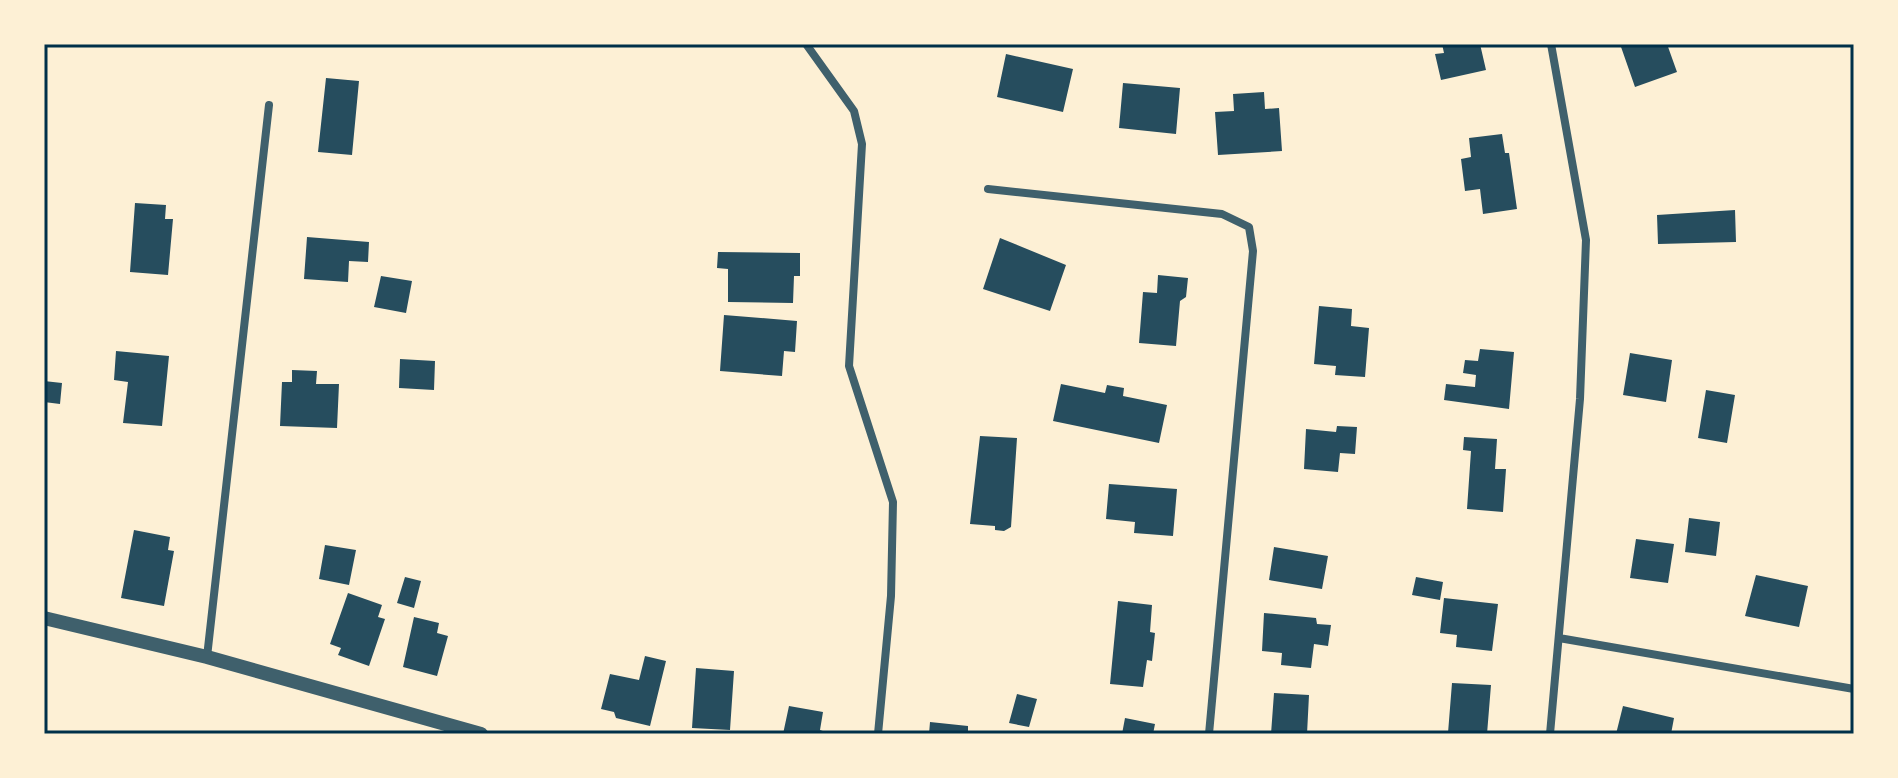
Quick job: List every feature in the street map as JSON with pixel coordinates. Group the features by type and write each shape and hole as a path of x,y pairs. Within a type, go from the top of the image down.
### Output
{"street":[{"path":"806,44 854,111 862,144 849,366 893,502 891,596 878,734"},
{"path":"1550,734 1580,399 1586,240 1551,44"},
{"path":"207,657 269,105"},
{"path":"988,189 1222,214 1249,227 1253,251 1209,734"},
{"path":"44,618 207,657 481,734"},
{"path":"1559,638 1854,689"}],"building":[{"path":"1442,44 1480,44 1486,70 1441,80 1435,54 1444,53"},
{"path":"1620,44 1667,44 1677,72 1635,87"},
{"path":"1006,54 1073,69 1063,112 997,97"},
{"path":"326,78 359,81 352,155 318,152"},
{"path":"1123,83 1180,88 1176,134 1119,128"},
{"path":"1264,92 1265,109 1279,108 1282,151 1218,155 1215,112 1234,111 1233,94"},
{"path":"1502,134 1505,153 1509,153 1517,209 1483,214 1480,189 1465,191 1461,159 1471,157 1469,138"},
{"path":"135,203 166,205 165,219 173,219 168,275 130,272"},
{"path":"1735,210 1736,242 1658,244 1657,215"},
{"path":"307,237 369,242 368,262 349,261 348,282 304,279"},
{"path":"1000,238 1066,265 1050,311 983,289"},
{"path":"718,252 800,253 800,276 794,276 793,303 728,302 728,269 717,268"},
{"path":"1158,275 1188,278 1186,297 1180,301 1176,346 1139,343 1143,292 1157,293"},
{"path":"381,276 412,281 406,313 374,307"},
{"path":"1319,306 1352,309 1351,326 1369,328 1365,377 1335,375 1336,366 1314,364"},
{"path":"724,315 797,321 795,352 784,351 782,376 720,371"},
{"path":"1480,349 1514,352 1509,409 1444,400 1446,384 1475,387 1476,375 1463,373 1465,360 1478,361"},
{"path":"116,351 169,356 162,426 123,423 128,382 114,380"},
{"path":"1630,353 1672,360 1666,402 1623,395"},
{"path":"400,359 435,361 434,390 399,388"},
{"path":"292,370 317,371 316,384 339,384 337,428 280,426 282,382 292,382"},
{"path":"44,381 62,383 60,404 44,402"},
{"path":"1061,384 1105,393 1107,385 1124,388 1123,396 1167,405 1159,443 1053,421"},
{"path":"1706,390 1735,395 1727,443 1698,438"},
{"path":"1337,426 1357,427 1355,454 1340,453 1338,472 1304,469 1306,429 1336,432"},
{"path":"980,436 1017,438 1011,527 1004,531 995,530 995,526 970,524"},
{"path":"1464,437 1497,439 1495,469 1506,469 1503,512 1467,509 1471,451 1463,450"},
{"path":"1109,484 1177,489 1173,536 1134,533 1135,522 1106,519"},
{"path":"1689,518 1720,522 1716,556 1685,552"},
{"path":"134,530 170,537 168,550 174,551 164,606 121,598"},
{"path":"1636,539 1674,544 1668,583 1630,578"},
{"path":"325,545 356,550 349,585 319,579"},
{"path":"1274,547 1328,556 1322,589 1269,580"},
{"path":"1756,575 1808,586 1799,627 1745,616"},
{"path":"405,577 421,581 414,608 397,603"},
{"path":"1416,577 1443,582 1440,600 1412,595"},
{"path":"348,593 382,605 378,617 385,619 369,666 338,655 341,648 330,644"},
{"path":"1444,598 1498,604 1492,651 1456,647 1457,635 1440,633"},
{"path":"1118,601 1152,605 1150,632 1155,633 1152,661 1147,660 1143,687 1110,684"},
{"path":"1264,613 1316,618 1317,624 1331,625 1328,646 1314,644 1311,668 1281,665 1282,653 1262,651"},
{"path":"414,617 439,623 437,633 448,636 437,676 403,667"},
{"path":"645,656 666,661 650,726 616,718 614,712 601,709 610,674 639,680"},
{"path":"696,668 734,671 730,730 692,728"},
{"path":"1452,683 1491,685 1487,734 1448,733"},
{"path":"1274,693 1309,695 1307,734 1271,734"},
{"path":"1017,694 1037,699 1029,727 1009,723"},
{"path":"789,706 823,712 820,730 831,734 783,734"},
{"path":"1623,706 1674,718 1671,734 1616,734"},
{"path":"1125,718 1155,724 1153,734 1122,734"},
{"path":"930,722 968,726 968,734 929,734"}]}
